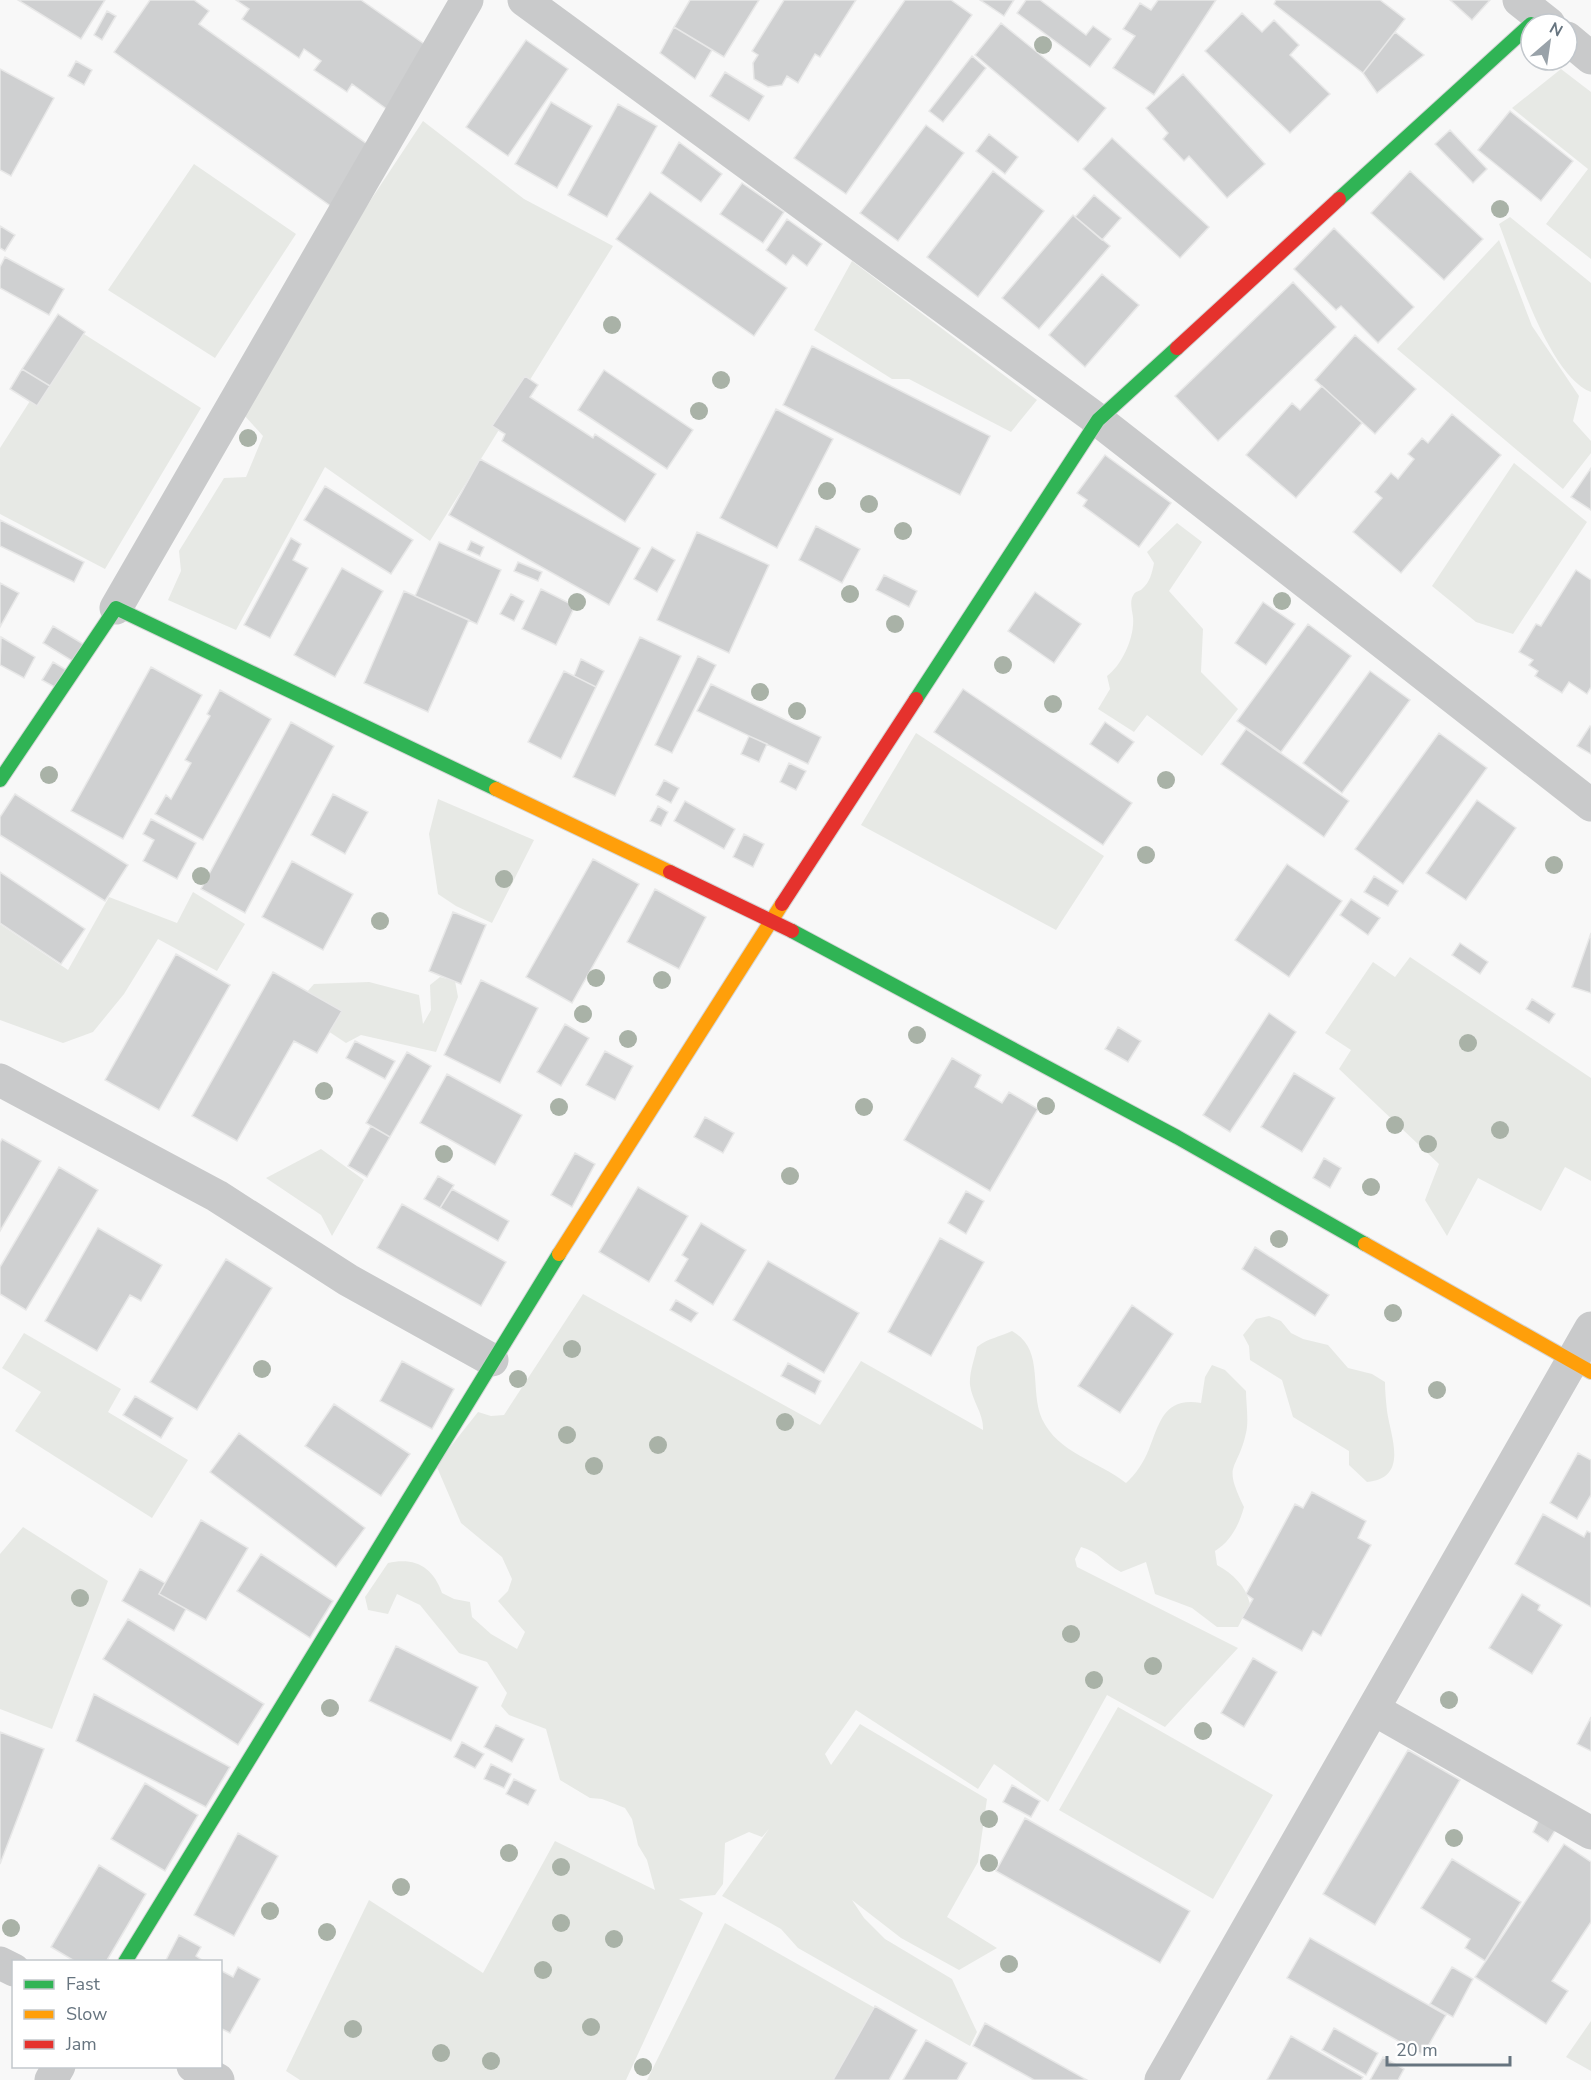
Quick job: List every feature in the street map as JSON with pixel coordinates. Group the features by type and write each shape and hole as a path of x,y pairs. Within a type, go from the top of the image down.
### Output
{"street":[{"path":"0,780 116,608 467,0"},
{"path":"524,0 1098,420 1591,805"},
{"path":"126,1960 492,1360 772,920 1098,420 1519,32"},
{"path":"1579,48 1591,57"},
{"path":"116,608 772,920 1177,1137 1580,1367"},
{"path":"0,1080 217,1196 348,1280 492,1360"},
{"path":"1161,2080 1375,1710 1580,1367 1591,1328"},
{"path":"1375,1710 1591,1833"},
{"path":"195,2068 218,2080"}],"shaded area":[{"path":"1557,72 1565,72 1591,92 1591,259 1546,224 1588,169 1512,108"},
{"path":"423,121 524,199 613,246 430,541 325,467 236,630 168,600 181,571 179,551 224,478 246,477 263,436 244,415 251,381"},
{"path":"194,164 296,234 215,358 108,290"},
{"path":"1510,217 1591,283 1591,392 1575,382 1561,365 1535,318 1499,224"},
{"path":"1499,240 1532,326 1579,396 1573,421 1591,441 1591,453 1563,489 1397,349"},
{"path":"852,261 1037,400 1011,432 909,379 892,379 814,330"},
{"path":"76,329 201,408 105,569 0,514 0,448"},
{"path":"1514,463 1587,522 1513,634 1476,622 1432,586"},
{"path":"1177,523 1202,542 1169,591 1203,629 1201,672 1238,709 1202,756 1147,715 1134,732 1098,709 1110,689 1107,676 1118,665 1130,642 1133,625 1132,597 1149,580 1154,563 1147,552"},
{"path":"916,733 1104,856 1056,930 861,825"},
{"path":"438,799 534,840 492,923 456,906 438,894 429,834"},
{"path":"193,892 245,924 217,971 158,939 124,994 93,1032 63,1043 0,1020 0,924 68,970 109,897 177,923"},
{"path":"1410,957 1591,1078 1591,1181 1565,1167 1541,1211 1478,1178 1447,1236 1425,1200 1439,1164 1339,1069 1351,1050 1325,1033 1373,962 1395,977"},
{"path":"440,977 455,981 458,997 436,1052 361,1035 346,1043 322,1027 306,993 314,984 369,982 419,995 423,1024 431,1010 430,985"},
{"path":"321,1149 364,1180 332,1236 321,1215 266,1178"},
{"path":"583,1294 820,1425 861,1361 983,1430 982,1418 970,1385 977,1347 1012,1331 1029,1348 1033,1359 1038,1407 1049,1431 1068,1448 1126,1483 1142,1463 1165,1414 1179,1404 1201,1403 1205,1377 1212,1365 1225,1370 1246,1391 1247,1428 1233,1468 1237,1493 1244,1507 1234,1532 1215,1551 1217,1565 1238,1581 1250,1604 1238,1627 1217,1627 1192,1608 1155,1594 1146,1562 1121,1572 1092,1551 1081,1547 1075,1559 1077,1567 1238,1648 1165,1727 1107,1695 1048,1802 994,1764 978,1789 856,1710 825,1754 831,1765 860,1724 987,1799 978,1862 947,1917 997,1948 959,1970 901,1938 852,1900 864,1918 885,1939 952,1979 977,2032 970,2046 798,1948 781,1929 722,1896 769,1829 762,1837 749,1832 725,1843 723,1884 715,1895 679,1899 703,1913 626,2080 300,2080 286,2071 369,1900 483,1973 555,1841 655,1890 647,1860 638,1845 632,1819 625,1808 602,1799 590,1798 560,1780 546,1729 509,1715 501,1706 507,1693 487,1662 459,1653 420,1605 397,1594 388,1614 368,1610 365,1597 388,1563 415,1563 434,1576 442,1593 454,1599 470,1602 472,1617 491,1634 517,1649 525,1632 498,1601 508,1591 512,1579 502,1557 461,1523 436,1465 478,1412 491,1416 504,1415"},
{"path":"1269,1316 1281,1321 1291,1333 1303,1339 1328,1345 1348,1368 1372,1374 1385,1382 1394,1455 1393,1465 1380,1479 1367,1482 1349,1465 1349,1451 1293,1417 1282,1380 1250,1360 1249,1346 1243,1335 1256,1319"},
{"path":"24,1333 121,1389 108,1412 188,1460 152,1518 15,1431 41,1392 2,1368"},
{"path":"23,1527 108,1581 52,1729 0,1709 0,1554"},
{"path":"1118,1707 1273,1795 1213,1899 1059,1810"},
{"path":"725,1923 875,2008 834,2080 647,2080"},
{"path":"1591,2021 1591,2071 1566,2057"}],"building":[{"path":"18,0 105,0 81,39"},
{"path":"150,0 194,0 209,11 199,24 374,149 332,207 114,52"},
{"path":"236,0 361,0 430,48 388,110 352,84 347,92 314,70 321,61 304,49 299,58 242,19 249,9"},
{"path":"690,0 759,0 724,57 674,27"},
{"path":"784,0 856,0 820,57 815,54 798,83 787,76 782,85 768,87 754,79 753,63 758,55 752,51"},
{"path":"905,0 951,0 972,15 846,194 794,158"},
{"path":"980,0 1014,0 1004,16"},
{"path":"1026,0 1040,0 1086,35 1093,26 1111,39 1090,67 1017,13"},
{"path":"1158,0 1216,0 1154,95 1113,68 1135,36 1123,29 1140,3 1151,10"},
{"path":"1276,0 1380,0 1405,19 1363,73 1274,4"},
{"path":"1450,0 1490,0 1472,20"},
{"path":"107,11 116,16 102,40 94,35"},
{"path":"1242,13 1262,32 1274,20 1299,45 1290,55 1330,94 1290,133 1205,51"},
{"path":"1001,23 1106,108 1078,142 975,55"},
{"path":"674,27 712,50 695,79 660,53"},
{"path":"1395,32 1424,55 1377,93 1363,73"},
{"path":"526,40 568,69 508,156 466,127"},
{"path":"972,56 986,68 943,122 929,111"},
{"path":"76,61 92,70 84,85 68,76"},
{"path":"0,69 54,98 11,176 0,170"},
{"path":"725,72 764,96 749,121 710,96"},
{"path":"1183,74 1265,164 1227,198 1189,156 1184,161 1163,139 1168,133 1146,108"},
{"path":"551,102 592,126 557,188 515,164"},
{"path":"618,104 657,126 607,217 568,195"},
{"path":"1510,111 1573,161 1541,201 1478,150"},
{"path":"926,125 964,153 898,241 860,213"},
{"path":"1450,130 1487,169 1473,183 1435,144"},
{"path":"989,134 1018,157 1005,174 976,151"},
{"path":"1112,138 1209,227 1180,258 1083,169"},
{"path":"679,142 722,174 701,202 661,173"},
{"path":"993,171 1044,211 978,297 927,257"},
{"path":"1410,171 1483,239 1444,280 1371,213"},
{"path":"742,183 784,212 763,243 720,214"},
{"path":"650,192 787,288 754,336 616,239"},
{"path":"1094,195 1121,218 1102,240 1075,217"},
{"path":"1073,215 1110,246 1039,329 1002,298"},
{"path":"787,219 822,244 807,266 793,255 786,265 766,250"},
{"path":"0,226 15,235 5,251 0,248"},
{"path":"1334,228 1414,307 1378,343 1341,306 1336,310 1294,269"},
{"path":"5,257 64,289 49,315 0,288 0,267"},
{"path":"1102,274 1139,305 1085,367 1049,335"},
{"path":"1293,282 1336,327 1218,441 1175,396"},
{"path":"58,314 85,332 50,386 22,369"},
{"path":"1355,335 1416,389 1375,434 1315,380"},
{"path":"812,346 990,436 960,495 783,405"},
{"path":"22,369 50,386 37,406 10,389"},
{"path":"604,370 693,430 667,469 578,410"},
{"path":"525,376 538,385 530,397 593,438 595,434 656,474 625,522 502,441 505,434 492,426"},
{"path":"1322,386 1362,423 1296,498 1246,455 1292,403 1300,410"},
{"path":"776,409 833,439 777,548 720,518"},
{"path":"1452,414 1501,455 1401,573 1353,532 1382,498 1375,492 1391,473 1398,479 1414,459 1408,454 1422,438 1428,443"},
{"path":"1105,455 1171,503 1139,547 1083,506 1087,500 1077,493"},
{"path":"480,459 640,548 609,605 449,515"},
{"path":"1591,468 1591,510 1571,497"},
{"path":"325,486 413,540 391,574 304,520"},
{"path":"0,520 84,562 74,582 0,546"},
{"path":"816,526 860,549 842,583 799,560"},
{"path":"697,532 769,565 729,653 657,620"},
{"path":"291,538 301,544 293,560 308,568 270,638 244,625"},
{"path":"471,541 484,547 480,556 467,550"},
{"path":"439,542 501,570 477,624 415,596"},
{"path":"652,547 675,560 657,592 634,579"},
{"path":"518,562 542,572 538,581 514,571"},
{"path":"342,568 383,591 335,677 294,655"},
{"path":"1576,570 1591,580 1591,687 1587,694 1569,682 1562,693 1535,676 1538,671 1529,665 1533,660 1519,652 1536,624 1541,626"},
{"path":"884,575 917,591 909,607 876,590"},
{"path":"0,583 19,593 0,627"},
{"path":"541,589 575,606 556,645 522,629"},
{"path":"404,591 469,620 428,712 364,683"},
{"path":"1035,592 1081,624 1054,663 1008,631"},
{"path":"511,594 524,601 514,621 500,614"},
{"path":"1263,602 1295,624 1266,665 1235,643"},
{"path":"1308,624 1351,656 1281,752 1237,721"},
{"path":"53,626 85,645 74,662 43,643"},
{"path":"1,637 35,657 24,678 0,665"},
{"path":"640,637 681,656 615,796 573,777"},
{"path":"698,656 716,665 672,753 655,745"},
{"path":"581,659 604,671 596,687 574,676"},
{"path":"53,662 68,671 58,689 42,680"},
{"path":"151,667 202,695 123,839 71,811"},
{"path":"564,671 596,687 561,759 528,742"},
{"path":"1370,671 1410,700 1342,793 1303,763"},
{"path":"711,684 821,737 808,764 697,711"},
{"path":"963,689 1132,803 1103,845 934,732"},
{"path":"220,690 271,719 203,840 155,814 166,795 171,799 191,763 185,760 210,716 207,714"},
{"path":"291,722 334,746 245,913 201,889"},
{"path":"1105,722 1134,742 1118,763 1090,744"},
{"path":"1591,727 1591,754 1577,746"},
{"path":"1246,729 1349,801 1324,837 1221,764"},
{"path":"1439,733 1487,768 1403,884 1355,849"},
{"path":"749,736 767,744 759,762 741,754"},
{"path":"789,763 806,771 796,790 780,782"},
{"path":"664,780 679,788 671,803 656,795"},
{"path":"15,794 128,865 105,901 0,835 0,817"},
{"path":"333,794 368,812 345,854 311,835"},
{"path":"1477,800 1516,828 1466,900 1426,873"},
{"path":"685,801 735,829 724,849 674,821"},
{"path":"658,806 668,812 661,826 650,821"},
{"path":"151,819 196,843 177,879 143,861 154,840 143,834"},
{"path":"744,834 764,844 753,867 733,857"},
{"path":"593,859 639,884 572,1003 526,977"},
{"path":"292,861 353,894 323,950 262,917"},
{"path":"1287,864 1342,901 1289,977 1235,940"},
{"path":"0,872 85,929 61,964 0,923"},
{"path":"1374,876 1398,891 1388,906 1364,892"},
{"path":"655,889 706,917 679,969 627,942"},
{"path":"1351,899 1380,918 1368,935 1340,915"},
{"path":"453,912 486,925 461,984 429,971"},
{"path":"1591,933 1591,993 1572,987"},
{"path":"1460,943 1488,962 1480,974 1452,955"},
{"path":"176,954 230,985 159,1110 105,1080"},
{"path":"273,972 342,1011 317,1053 294,1041 237,1141 192,1116"},
{"path":"481,980 538,1008 500,1083 444,1055"},
{"path":"1532,999 1555,1014 1549,1023 1526,1009"},
{"path":"1269,1013 1296,1032 1230,1132 1203,1115"},
{"path":"565,1024 589,1038 561,1086 537,1072"},
{"path":"1118,1027 1141,1041 1128,1062 1105,1049"},
{"path":"355,1041 395,1061 385,1079 346,1058"},
{"path":"605,1051 633,1066 615,1100 586,1085"},
{"path":"407,1052 431,1066 390,1137 366,1123"},
{"path":"952,1058 981,1075 975,1087 1002,1103 1009,1092 1038,1109 990,1191 904,1140"},
{"path":"1294,1073 1335,1098 1302,1152 1261,1127"},
{"path":"447,1074 522,1115 495,1165 420,1123"},
{"path":"705,1117 734,1133 723,1153 694,1137"},
{"path":"371,1126 390,1137 367,1177 348,1166"},
{"path":"2,1139 41,1161 0,1231 0,1143"},
{"path":"575,1153 595,1164 572,1207 551,1195"},
{"path":"1324,1158 1341,1168 1330,1188 1313,1178"},
{"path":"59,1167 98,1190 26,1310 0,1294 0,1267"},
{"path":"438,1176 454,1185 440,1208 424,1199"},
{"path":"638,1187 688,1216 649,1282 599,1252"},
{"path":"452,1189 509,1221 498,1241 440,1208"},
{"path":"966,1191 984,1201 966,1234 948,1223"},
{"path":"402,1204 506,1262 481,1306 377,1248"},
{"path":"701,1223 746,1250 713,1305 675,1281 688,1259 682,1255"},
{"path":"98,1228 162,1265 141,1301 130,1295 97,1351 45,1321"},
{"path":"940,1238 984,1262 931,1356 888,1332"},
{"path":"1255,1247 1329,1295 1315,1316 1242,1269"},
{"path":"226,1259 272,1288 197,1410 150,1382"},
{"path":"768,1261 859,1313 824,1373 733,1320"},
{"path":"676,1300 698,1313 691,1322 670,1310"},
{"path":"1132,1305 1173,1334 1120,1413 1078,1386"},
{"path":"402,1361 454,1389 432,1429 380,1401"},
{"path":"788,1363 821,1381 815,1394 781,1376"},
{"path":"135,1396 173,1418 161,1438 123,1415"},
{"path":"334,1404 410,1454 381,1496 305,1446"},
{"path":"239,1433 365,1528 336,1567 210,1472"},
{"path":"1578,1453 1591,1460 1591,1495 1577,1519 1550,1503"},
{"path":"1312,1492 1366,1521 1358,1538 1371,1545 1321,1636 1313,1631 1302,1651 1242,1618 1253,1599 1246,1594 1295,1504 1303,1508"},
{"path":"1543,1514 1584,1537 1587,1531 1591,1533 1591,1607 1515,1564"},
{"path":"201,1520 248,1548 206,1620 159,1594"},
{"path":"261,1554 333,1601 310,1638 237,1591"},
{"path":"140,1569 165,1583 159,1594 186,1609 174,1631 122,1601"},
{"path":"1522,1594 1540,1605 1538,1610 1562,1625 1532,1674 1489,1648"},
{"path":"128,1619 264,1704 238,1745 103,1659"},
{"path":"396,1646 478,1687 451,1741 369,1701"},
{"path":"1253,1658 1277,1672 1244,1727 1221,1713"},
{"path":"94,1694 230,1767 206,1807 76,1741"},
{"path":"1591,1717 1591,1751 1577,1744"},
{"path":"496,1725 524,1739 512,1762 484,1747"},
{"path":"0,1732 44,1749 0,1864"},
{"path":"462,1742 484,1754 475,1768 454,1757"},
{"path":"1408,1750 1460,1780 1375,1925 1323,1894"},
{"path":"491,1764 511,1774 504,1788 484,1779"},
{"path":"514,1779 536,1790 528,1805 506,1794"},
{"path":"145,1783 198,1815 165,1871 111,1839"},
{"path":"1012,1785 1040,1801 1031,1817 1003,1802"},
{"path":"1025,1818 1190,1911 1160,1963 996,1871"},
{"path":"1539,1820 1556,1829 1548,1842 1533,1832"},
{"path":"238,1833 278,1856 234,1936 194,1915"},
{"path":"1564,1844 1591,1862 1591,1922 1552,1981 1568,1991 1546,2024 1475,1977"},
{"path":"1452,1859 1521,1902 1485,1961 1465,1948 1470,1939 1421,1908"},
{"path":"99,1865 146,1894 107,1960 73,1960 51,1947"},
{"path":"179,1935 201,1947 196,1956 202,1960 166,1960"},
{"path":"1310,1938 1446,2015 1423,2055 1287,1978"},
{"path":"238,1967 260,1979 230,2033 222,2029 222,1971 233,1977"},
{"path":"1452,1967 1473,1979 1453,2017 1430,2004"},
{"path":"875,2006 917,2030 889,2080 833,2080"},
{"path":"985,2023 1087,2080 1034,2080 973,2046"},
{"path":"1334,2028 1378,2053 1366,2075 1322,2050"},
{"path":"1291,2036 1363,2077 1361,2080 1267,2080"},
{"path":"926,2040 967,2063 957,2080 903,2080"},
{"path":"1383,2057 1404,2069 1398,2080 1370,2080"}],"traffic: fast":[{"path":"1339,199 1519,35"},
{"path":"916,699 1098,420 1177,348"},
{"path":"0,780 116,608 496,789"},
{"path":"792,931 1177,1137 1365,1244"},
{"path":"126,1960 559,1254"}],"traffic: slow":[{"path":"496,789 670,872"},
{"path":"559,1254 782,904"},
{"path":"1365,1244 1591,1372"}],"traffic: jam":[{"path":"1177,348 1339,199"},
{"path":"782,904 916,699"},
{"path":"670,872 792,931"}]}
